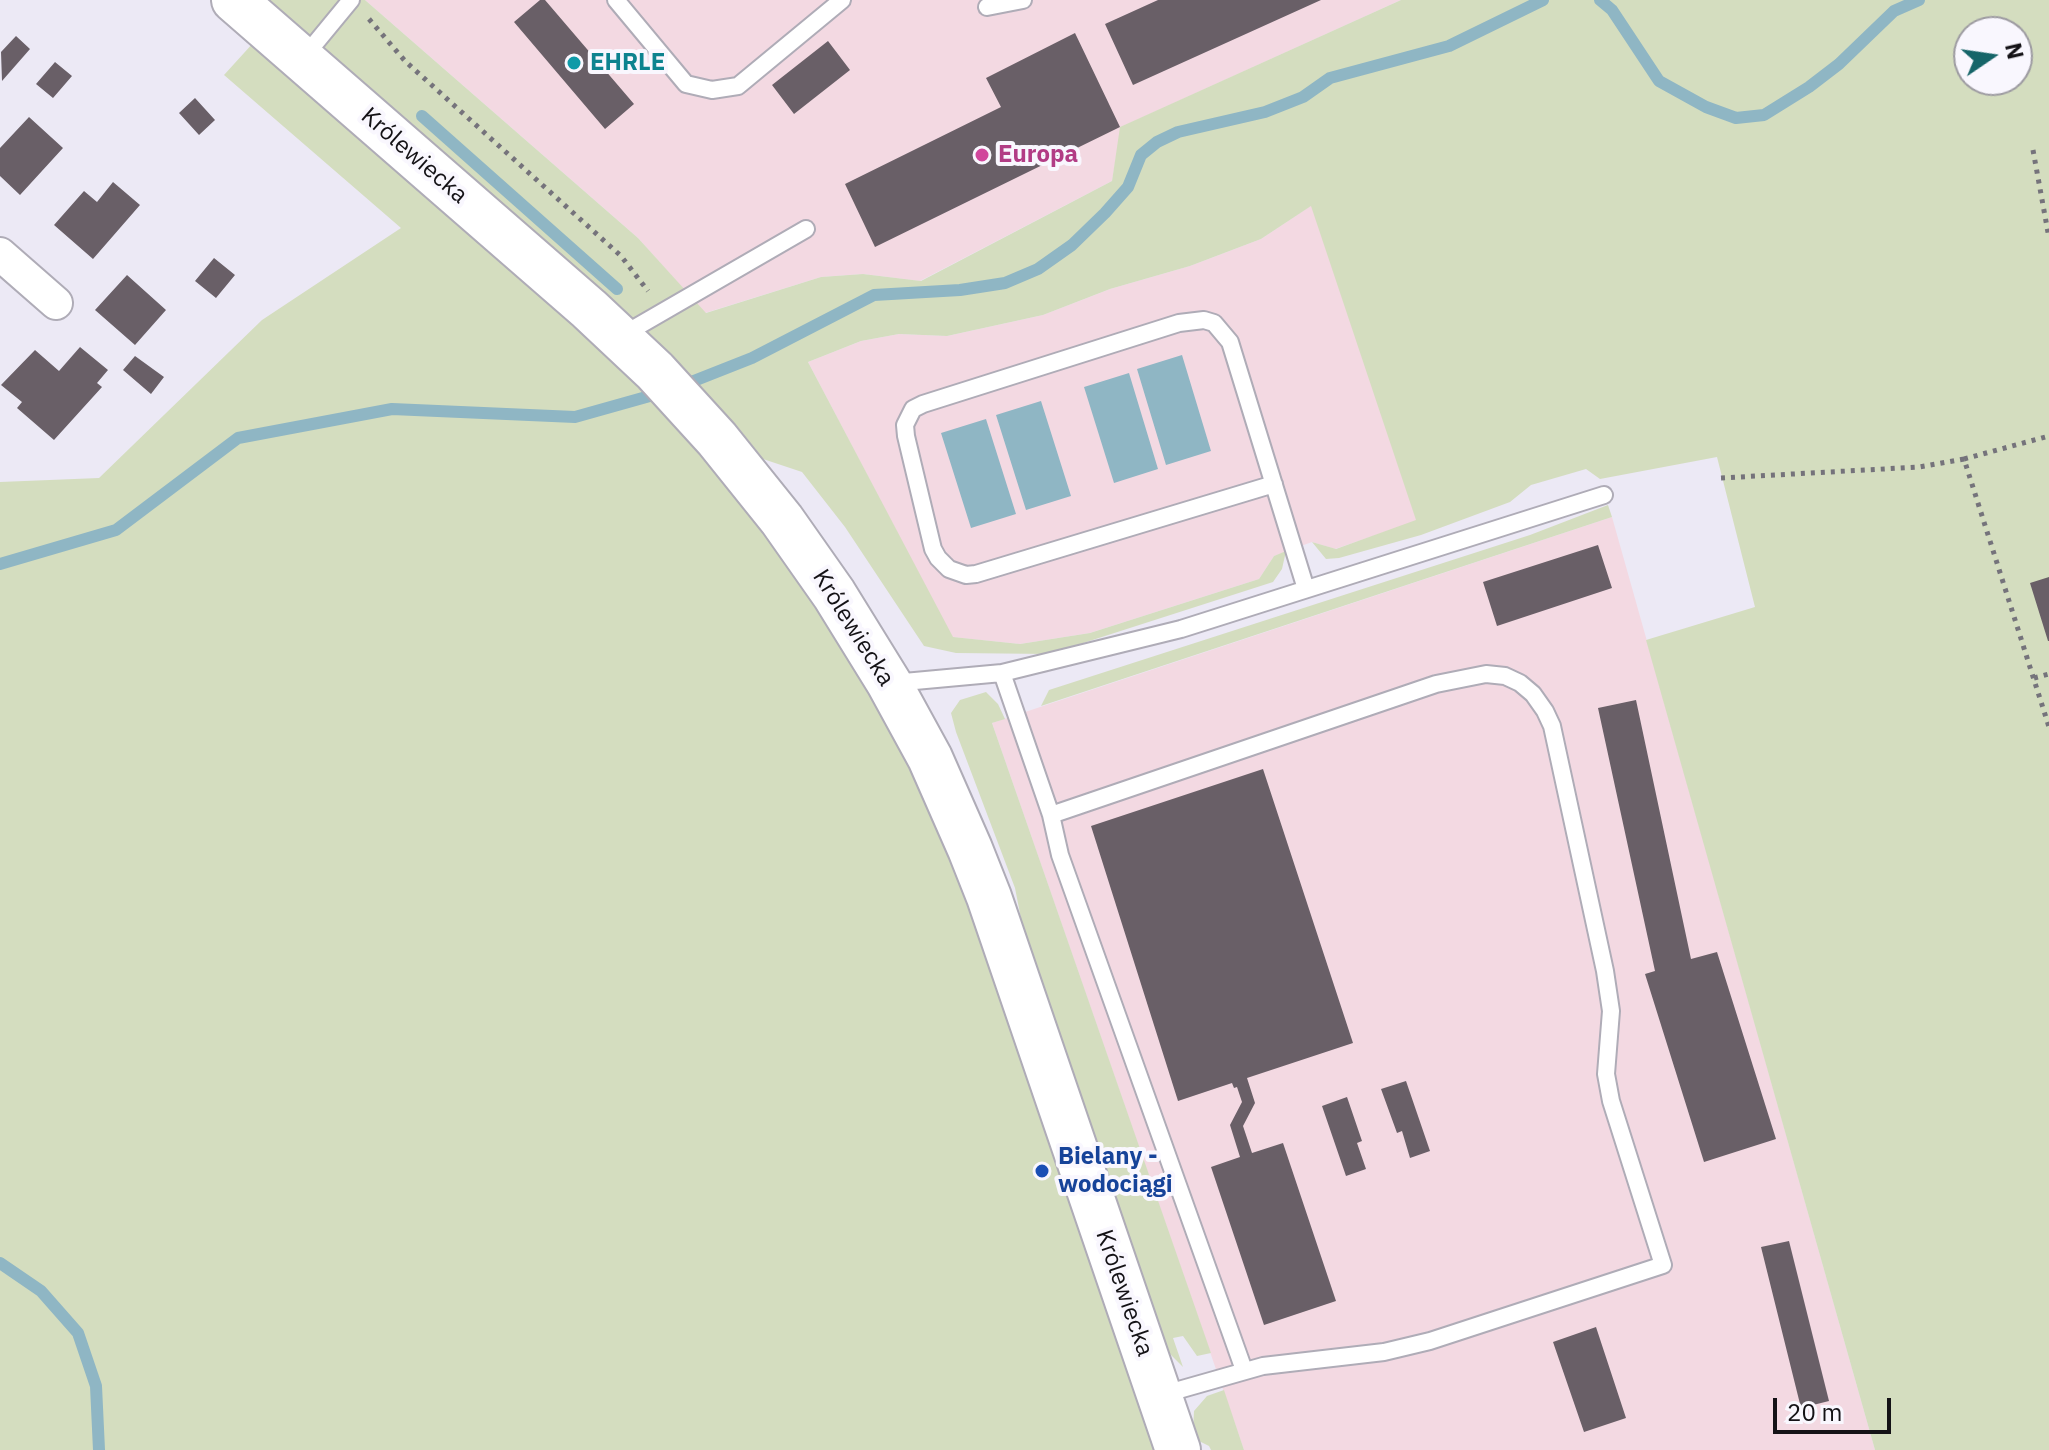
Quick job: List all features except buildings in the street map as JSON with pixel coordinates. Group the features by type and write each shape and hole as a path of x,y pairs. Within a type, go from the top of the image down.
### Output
{"main road":[{"name":"Królewiecka","path":"234,0 655,371 689,406 782,520 834,594 889,683 951,803 989,897 1178,1450"}],"street":[{"path":"8,266 56,303"}],"lane":[{"path":"303,59 351,0"},
{"path":"616,0 686,84 712,90 738,86 842,0"},
{"path":"987,7 1023,0"},
{"path":"619,337 806,229"},
{"path":"1274,484 966,575 949,569 933,549 905,425 913,409 923,404 1179,323 1204,320 1214,323 1230,342 1274,484 1306,589"},
{"path":"889,683 1002,673 1181,629 1604,495"},
{"path":"1002,673 1051,815 1060,855 1244,1370"},
{"path":"1051,815 1436,684 1467,676 1495,674 1520,683 1533,694 1552,726 1605,971 1611,1011 1606,1074 1611,1101 1663,1265 1430,1341 1384,1352 1244,1370 1159,1395"}],"path":[{"path":"367,17 405,61 621,256 664,311"},
{"path":"2033,150 2049,238"},
{"path":"1721,478 1919,467 1964,459 2049,436"},
{"path":"1964,459 2049,727"},
{"path":"2034,678 2049,674"}],"shaded area":[{"path":"365,0 1401,0 1121,127 1112,181 920,281 863,274 821,277 705,313 638,238"},
{"path":"1312,205 1417,521 1335,549 1312,542 1274,556 1259,579 1090,633 1020,644 952,637 808,362 861,341 899,334 947,336 1043,315 1110,289 1190,266 1261,239"},
{"path":"1612,517 1875,1450 1244,1450 992,723"}],"green space":[{"path":"264,0 365,0 638,238 706,313 821,277 863,274 921,281 1112,181 1120,127 1401,0 2049,0 2049,1450 1875,1450 1646,640 1755,607 1717,457 1600,479 1586,469 1531,485 1510,502 1421,535 1326,559 1312,542 1336,549 1416,520 1311,206 1261,239 1190,266 1110,289 1043,315 947,336 899,334 861,341 808,362 953,637 1020,644 1090,633 1259,579 1274,556 1286,551 1282,569 1273,582 1049,654 956,653 924,646 845,527 802,472 763,459 663,347"},
{"path":"254,42 627,371 750,512 791,564 906,755 953,852 1157,1450 0,1450 0,482 99,478 262,320 401,228 224,75"},
{"path":"1608,505 1612,517 1041,706 1049,690 1530,535"},
{"path":"986,692 998,704 1005,719 992,723 1211,1353 1197,1356 1183,1336 1173,1338 1183,1367 1164,1348 1027,949 1015,888 956,732 951,713 960,700"},
{"path":"1224,1390 1244,1450 1211,1450 1195,1439 1194,1411 1207,1396"}],"water":[{"path":"1182,355 1211,451 1166,465 1137,369"},
{"path":"1129,373 1158,469 1114,483 1084,387"},
{"path":"1041,401 1071,496 1026,510 996,415"},
{"path":"986,419 1016,514 971,528 941,433"}],"waterway":[{"path":"681,386 752,358 874,295 960,290 1005,283 1038,269 1072,245 1105,213 1128,187 1141,155 1157,142 1178,132 1265,112 1303,97 1330,78 1449,46 1543,0"},
{"path":"1600,0 1612,10 1659,81 1706,107 1736,118 1764,115 1809,87 1839,64 1894,11 1919,0"},
{"path":"422,116 617,289"},
{"path":"0,564 116,530 238,438 392,409 575,417 664,392"},
{"path":"0,1263 41,1291 78,1333 96,1386 99,1450"}],"place":[{"name":"EHRLE","path":"574,63"},
{"name":"Europa","path":"982,155"},
{"name":"Bielany - wodociągi","path":"1042,1171"}]}
